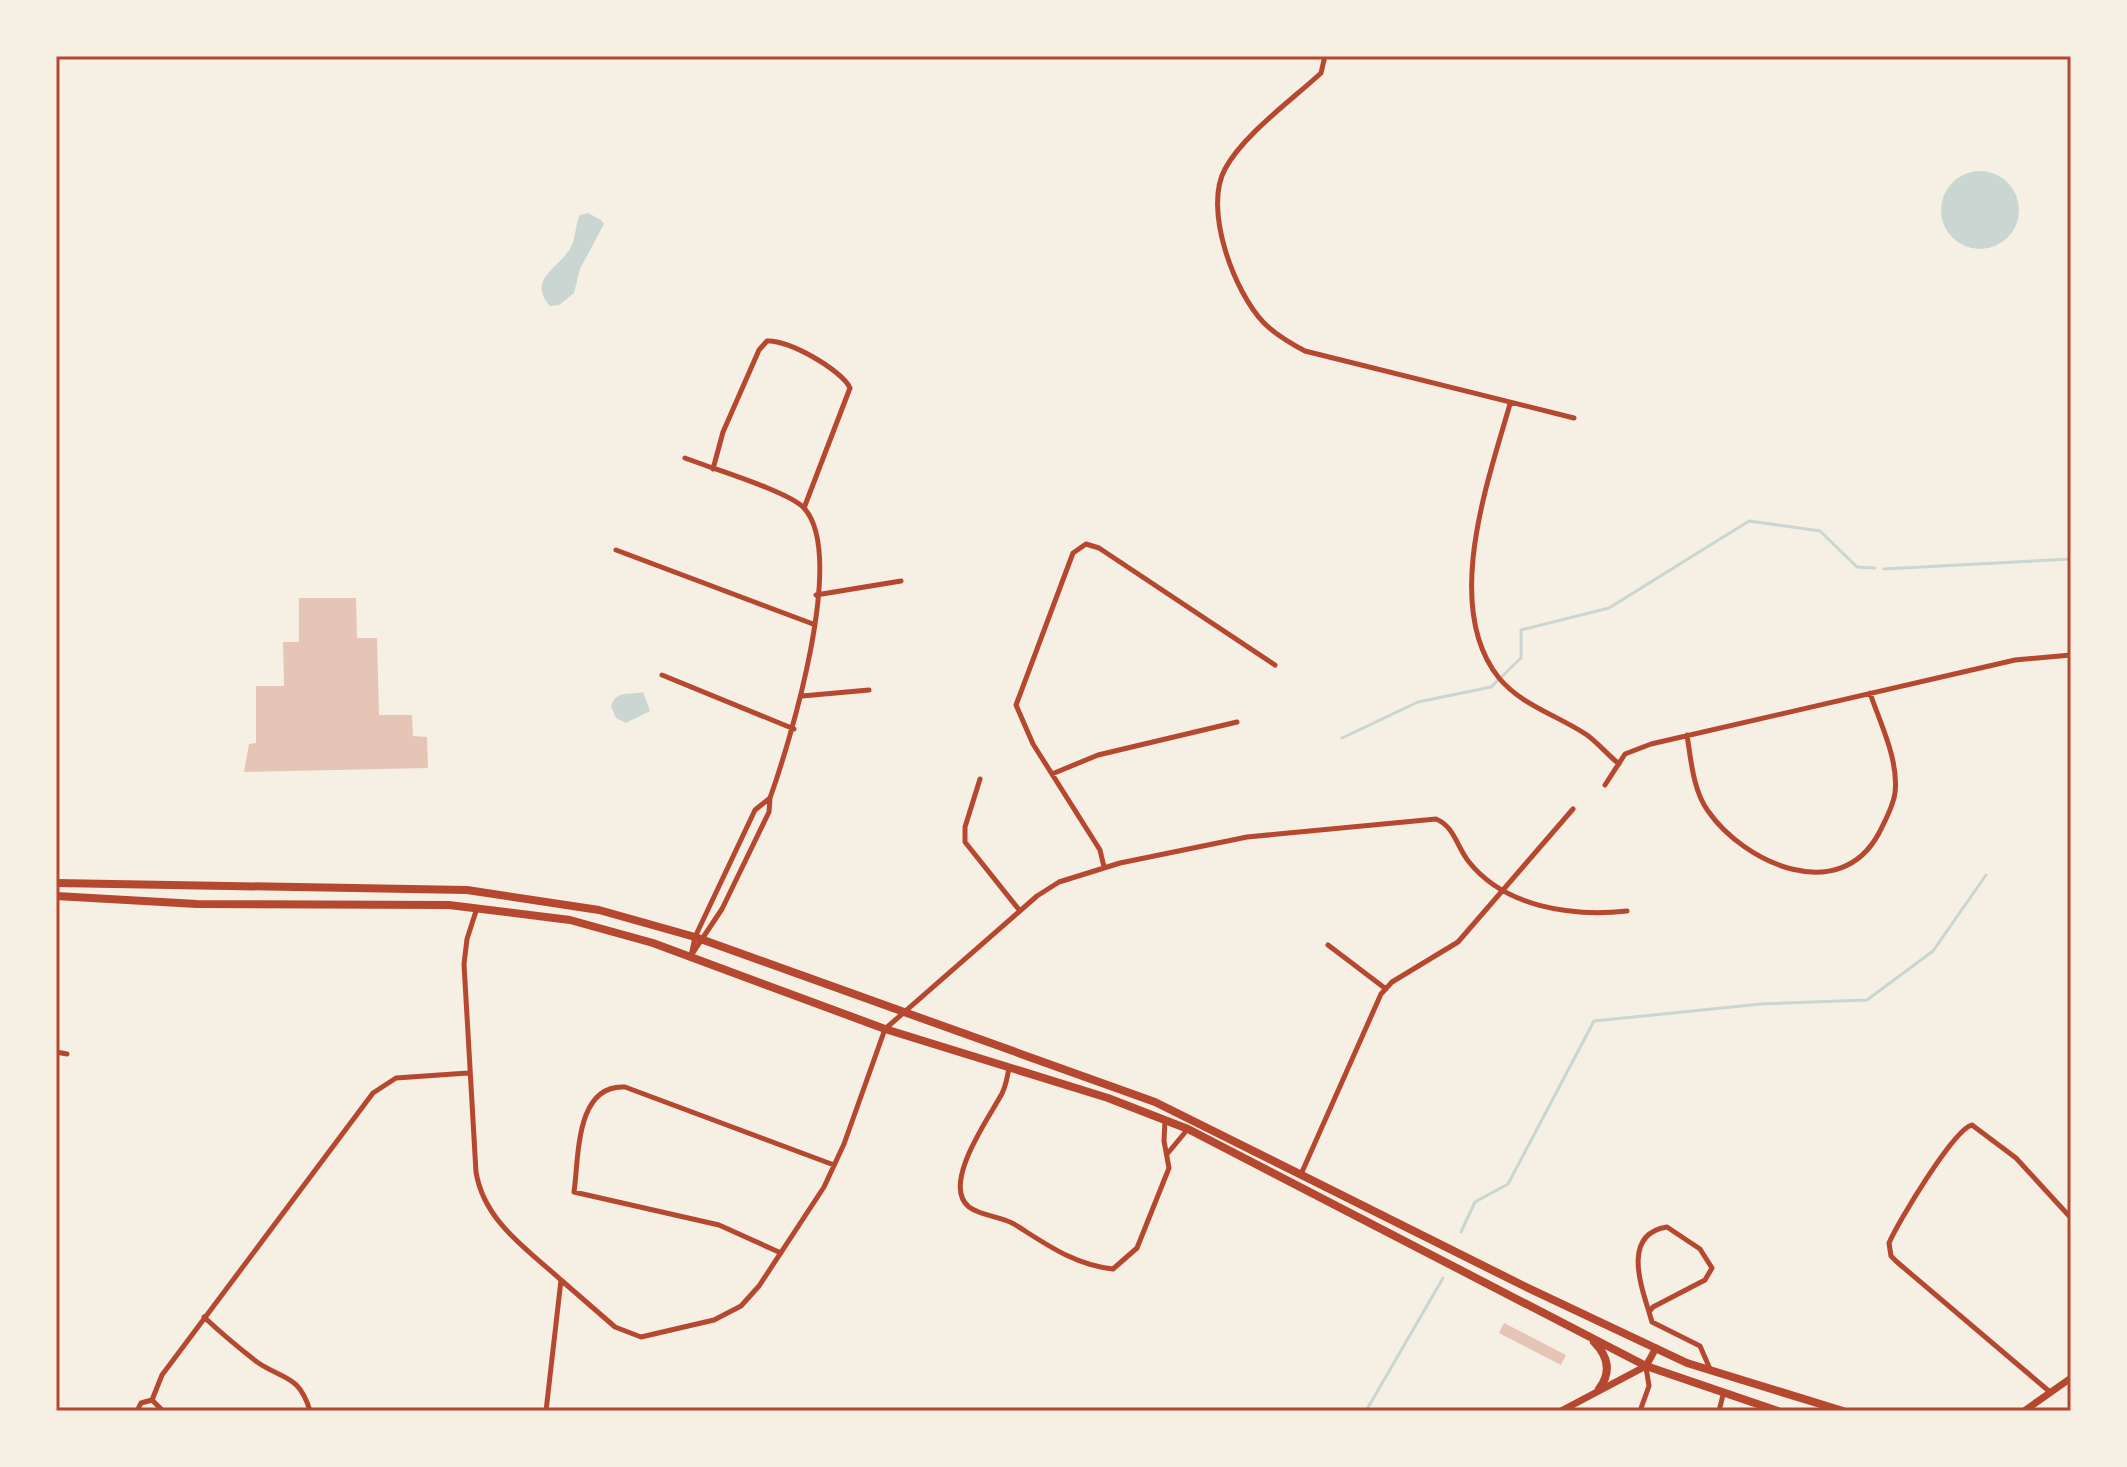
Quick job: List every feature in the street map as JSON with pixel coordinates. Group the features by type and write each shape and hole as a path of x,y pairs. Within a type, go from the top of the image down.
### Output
{"main road":[{"path":"56,883 467,890 599,910 700,939 1155,1102 1302,1172 1524,1286 1656,1348 1711,1371 1843,1411"},
{"path":"56,896 197,904 478,907 570,920 690,957 885,1029 1009,1067 1188,1129 1646,1366 1723,1395 1778,1411"},
{"path":"1587,1336 1606,1359 1608,1370 1599,1389"}],"street":[{"path":"1325,56 1321,73 1244,145 1225,169 1219,187 1217,219 1229,260 1250,306 1283,339 1305,351 1574,418"},
{"path":"713,469 723,432 759,350 767,341 792,345 841,377 850,388 804,508"},
{"path":"1510,404 1474,542 1474,595 1485,653 1500,678 1514,691 1587,736 1619,764"},
{"path":"685,458 804,508 819,540 813,624 794,729 764,822 690,957"},
{"path":"1104,867 1100,850 1033,744 1016,705 1068,562 1079,546 1086,544 1099,548 1275,665"},
{"path":"616,550 813,624"},
{"path":"816,595 901,581"},
{"path":"1605,785 1625,754 1687,735 2015,660 2071,655"},
{"path":"662,675 794,729"},
{"path":"802,696 869,690"},
{"path":"1687,735 1695,782 1706,808 1723,831 1778,866 1806,874 1832,872 1856,861 1874,841 1895,794 1894,769 1870,693"},
{"path":"1052,774 1098,755 1237,722"},
{"path":"980,779 965,827 965,842 1020,911"},
{"path":"700,939 755,810 770,798"},
{"path":"1302,1172 1386,989 1458,942 1573,809"},
{"path":"478,907 464,956 472,1137 484,1203 500,1224 615,1327 631,1335 651,1337 734,1312 752,1296 835,1165 885,1029 1020,911 1059,882 1104,867 1247,837 1436,819 1449,828 1468,861 1501,892 1546,906 1627,911"},
{"path":"1328,945 1386,989"},
{"path":"56,1052 67,1054"},
{"path":"1009,1067 1001,1097 980,1125 960,1182 960,1194 966,1205 978,1212 1000,1216 1090,1267 1113,1269 1137,1248 1169,1168 1165,1120"},
{"path":"152,1400 162,1375 204,1317 379,1087 404,1076 468,1073"},
{"path":"781,1253 719,1225 574,1192 586,1113 597,1096 614,1087 625,1087 835,1165"},
{"path":"2051,1393 1897,1262 1889,1251 1893,1233 1931,1173 1960,1133 1972,1125 2016,1158 2071,1218"},
{"path":"1167,1153 1188,1129"},
{"path":"1649,1312 1658,1302 1705,1280 1712,1268 1700,1249 1667,1227 1648,1234 1639,1247 1638,1266 1649,1312 1658,1328 1700,1346 1711,1371"},
{"path":"546,1411 561,1280"},
{"path":"204,1317 262,1365 289,1377 299,1387 310,1411"},
{"path":"1561,1411 1646,1366 1656,1348"},
{"path":"1640,1411 1649,1386 1646,1366"},
{"path":"2024,1411 2071,1378"},
{"path":"1719,1411 1723,1395"},
{"path":"137,1411 143,1402 152,1400"},
{"path":"152,1400 163,1411"}],"shaded area":[{"path":"1980,171 1995,174 2008,182 2016,195 2019,210 2016,225 2008,238 1995,246 1980,249 1965,246 1952,238 1944,225 1941,210 1944,195 1952,182 1965,174"},
{"path":"588,213 604,224 580,269 574,293 559,305 550,306 544,297 543,281 571,247 580,215"},
{"path":"643,692 650,711 626,723 616,718 611,706 617,697"}],"building":[{"path":"299,598 356,598 357,638 377,638 379,715 412,715 413,736 427,737 428,768 244,772 249,744 256,743 256,686 284,686 283,642 299,642"},
{"path":"1504,1323 1566,1355 1561,1365 1499,1333"}],"waterway":[{"path":"1342,738 1418,702 1491,687 1521,658 1521,630 1609,608 1749,521 1820,531 1857,567 1875,568"},
{"path":"1884,569 2071,559"},
{"path":"1461,1232 1475,1202 1508,1184 1594,1021 1761,1004 1867,1000 1933,951 1986,875"},
{"path":"1366,1411 1443,1278"}]}
